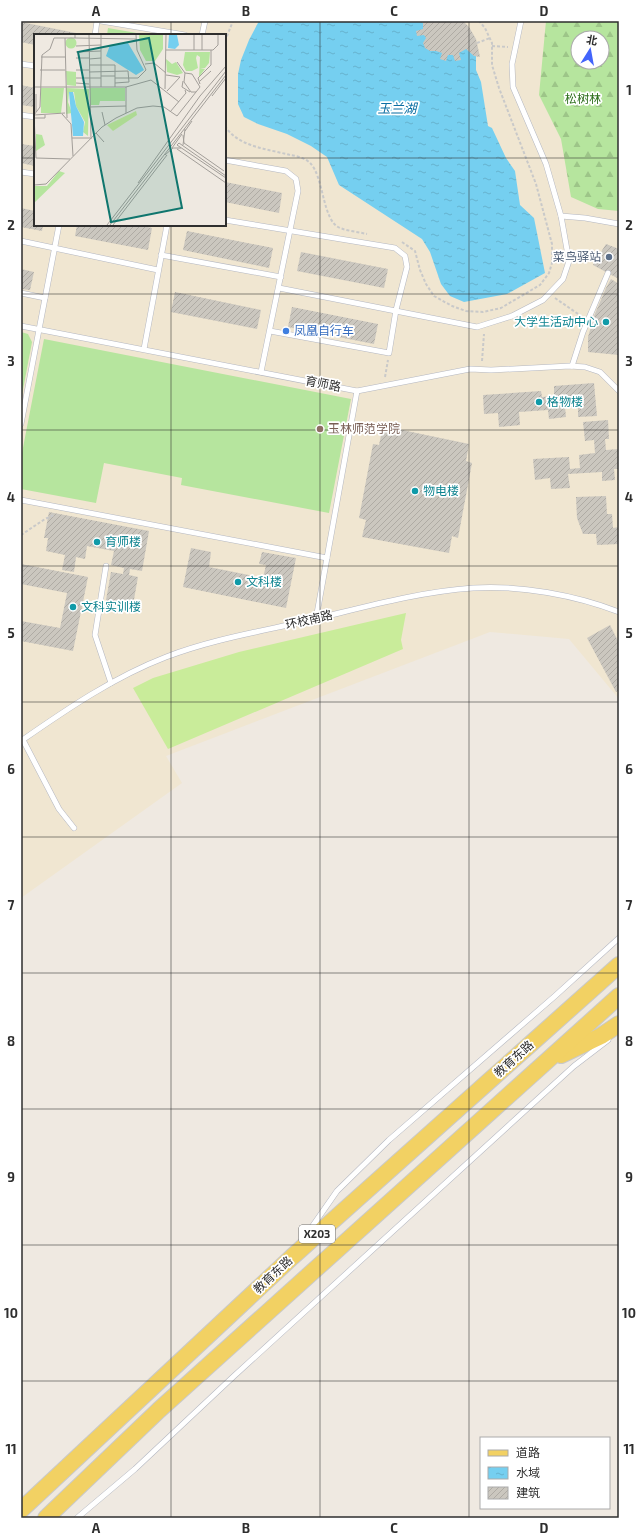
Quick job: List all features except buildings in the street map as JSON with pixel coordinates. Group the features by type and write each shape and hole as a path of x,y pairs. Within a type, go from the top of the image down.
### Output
{"main road":[{"name":"教育东路","path":"21,1510 292,1257 619,965"},
{"name":"教育东路","path":"46,1518 159,1410 619,996"},
{"path":"544,1063 616,1030"}],"lane":[{"path":"95,34 98,21"},
{"path":"101,21 179,34"},
{"path":"202,34 205,21"},
{"path":"278,288 477,327 512,316 543,300 550,293 562,279 569,261 560,216 546,164 513,87 512,64 520,21"},
{"path":"21,64 34,66"},
{"path":"21,114 34,117"},
{"path":"226,160 286,171 296,179 298,191 261,372"},
{"path":"21,172 34,174"},
{"path":"560,216 585,218 619,224"},
{"path":"226,220 395,248 405,256 407,267 396,310 389,353 270,331"},
{"path":"21,424 59,226"},
{"path":"144,350 167,226"},
{"path":"21,241 158,270"},
{"path":"161,255 280,278"},
{"path":"572,366 588,320 608,273"},
{"path":"21,293 45,298"},
{"name":"育师路","path":"21,326 358,391 470,369 482,370 572,366 585,367 600,372 619,391"},
{"path":"316,618 358,391"},
{"path":"21,500 327,558"},
{"path":"106,566 95,636 111,683"},
{"name":"环校南路","path":"22,740 111,683 166,657 194,648 421,594 501,587 586,601 619,612"},
{"path":"22,740 59,809 74,828"},
{"path":"292,1257 337,1191 389,1140 555,996 619,938"},
{"path":"77,1518 135,1469 234,1376 574,1066 616,1030"}],"path":[{"path":"226,38 233,21"},
{"path":"399,241 415,251 420,270 426,284 434,296 452,306 466,311 484,312 501,308 540,285 550,273 552,264 552,244 536,184 499,88 492,65 492,46 490,38 485,28 479,21"},
{"path":"477,43 490,38"},
{"path":"492,46 516,48"},
{"path":"226,128 230,134 243,142 298,156 310,163 316,172 324,201 334,224 339,228 369,235"},
{"path":"550,293 570,310 588,320"},
{"path":"482,370 484,325"},
{"path":"384,386 389,353"},
{"path":"21,535 45,518 70,510"}],"shaded area":[{"name":"玉林师范学院","path":"21,21 619,21 619,699 569,639 490,632 166,756 182,783 21,898"}],"green space":[{"name":"松树林","path":"546,21 619,21 619,211 598,209 571,197 561,139 539,95"},
{"path":"108,28 142,34 107,34"},
{"path":"21,332 28,334 32,342 21,400"},
{"path":"44,339 351,399 329,513 181,485 182,478 104,463 96,503 21,489 21,458"},
{"path":"406,613 401,640 403,649 168,749 133,688 153,678 239,652"}],"water":[{"name":"玉兰湖","path":"259,21 461,21 476,53 476,70 481,82 488,126 492,128 506,158 515,171 520,205 534,218 545,273 507,294 464,302 450,296 441,284 430,252 422,239 339,185 327,157 311,146 287,134 258,124 244,117 238,104 238,74 241,60"}],"place":[{"name":"菜鸟驿站","path":"609,257"},
{"name":"大学生活动中心","path":"606,322"},
{"name":"凤凰自行车","path":"286,331"},
{"name":"格物楼","path":"539,402"},
{"name":"玉林师范学院","path":"320,429"},
{"name":"物电楼","path":"415,491"},
{"name":"育师楼","path":"97,542"},
{"name":"文科楼","path":"238,582"},
{"name":"文科实训楼","path":"73,607"}]}
